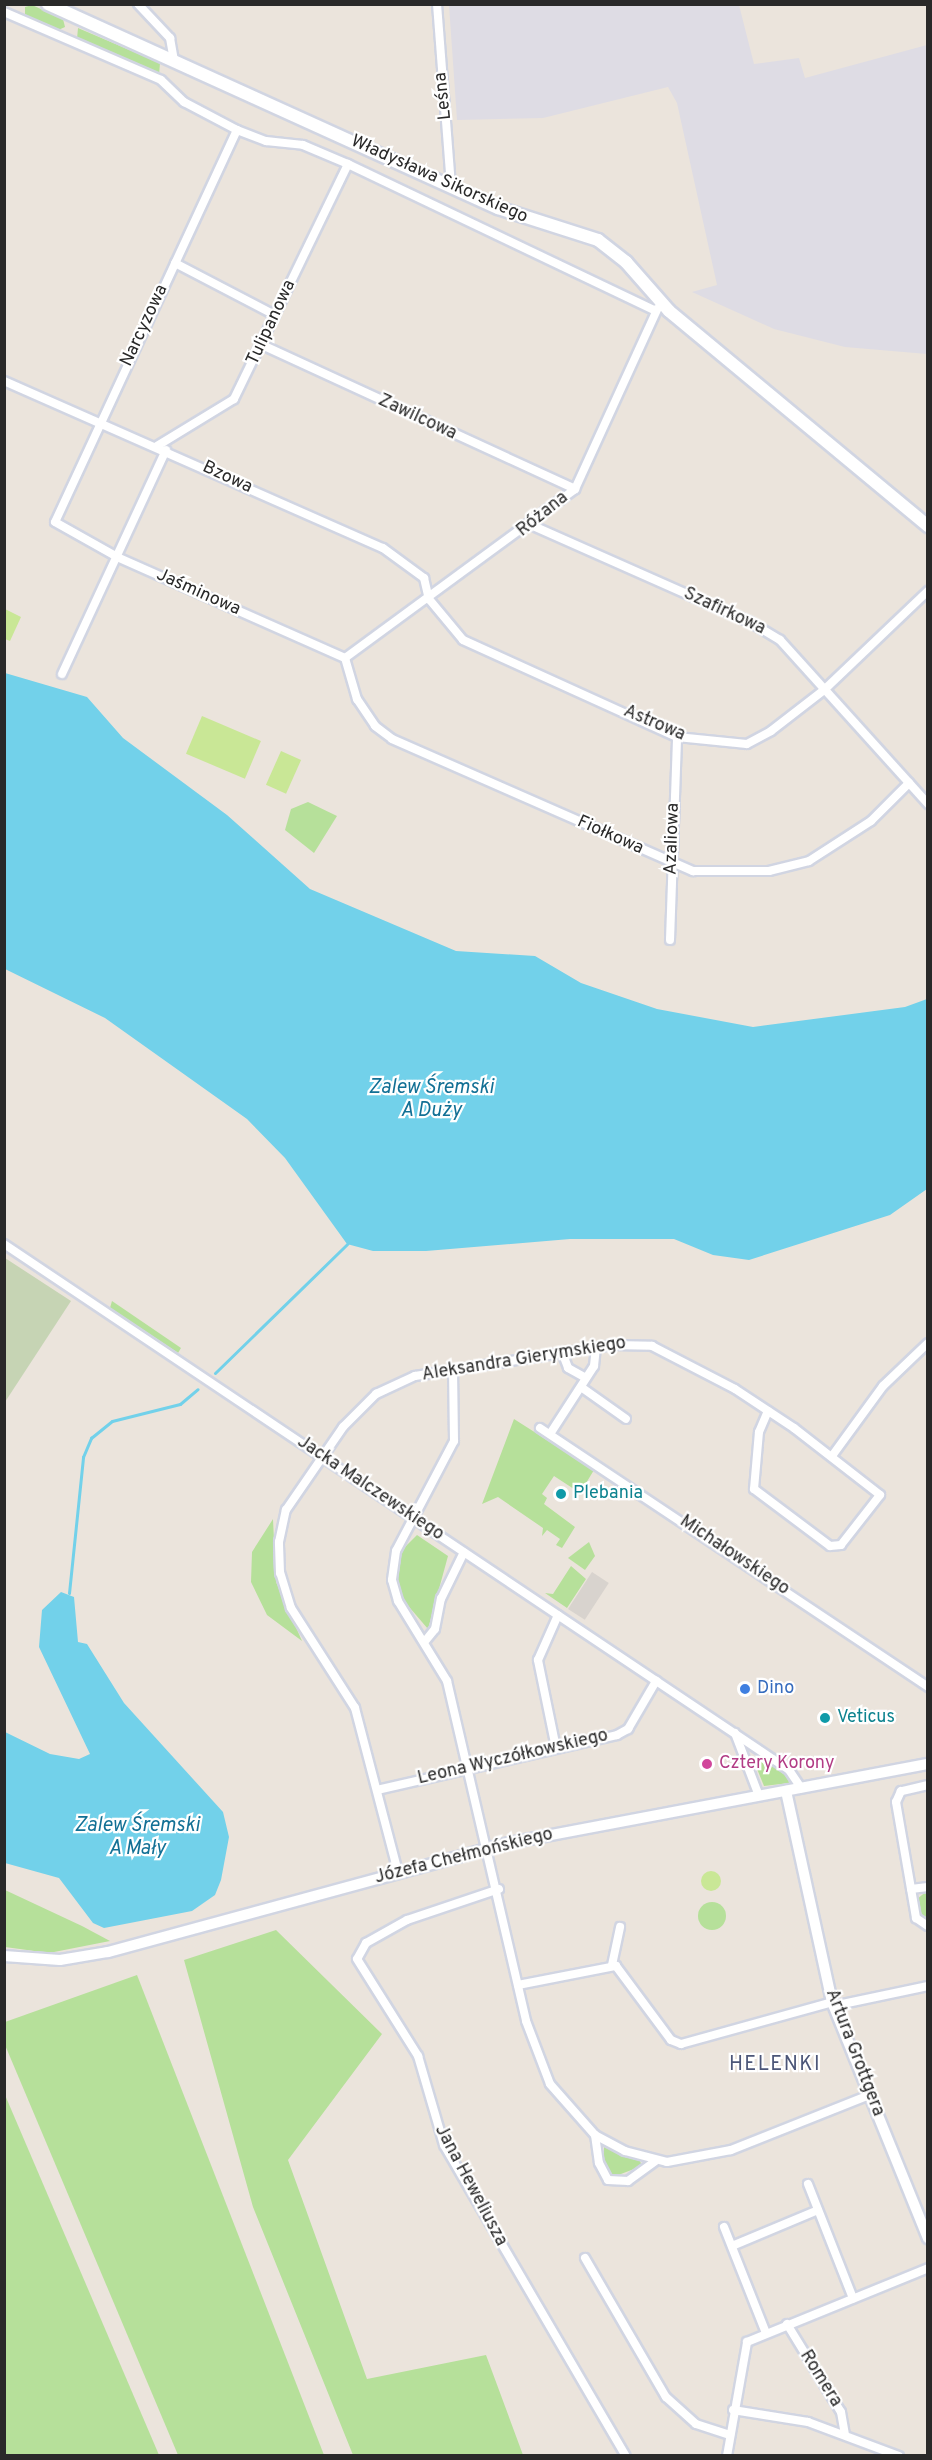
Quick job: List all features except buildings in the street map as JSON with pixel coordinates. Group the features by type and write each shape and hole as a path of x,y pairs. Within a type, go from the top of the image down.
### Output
{"main road":[{"name":"Władysława Sikorskiego","path":"48,4 516,216 598,240 626,262 658,307 927,526"}],"street":[{"path":"138,4 170,38 174,61"},
{"name":"Leśna","path":"436,4 451,187"},
{"name":"Władysława Sikorskiego","path":"4,12 161,80 184,102 237,130 266,141 303,145 658,307"},
{"name":"Narcyzowa","path":"55,522 237,130"},
{"name":"Tulipanowa","path":"157,446 234,399 348,164"},
{"path":"175,263 275,315"},
{"name":"Różana","path":"345,658 531,525 574,489 658,307"},
{"name":"Zawilcowa","path":"260,344 574,489"},
{"name":"Bzowa","path":"4,381 30,396 101,420 402,559 424,578 429,599"},
{"path":"62,674 166,450"},
{"name":"Jaśminowa","path":"55,522 117,557 345,658"},
{"name":"Szafirkowa","path":"531,525 750,621 780,640 927,804"},
{"name":"Astrowa","path":"429,599 463,640 477,648 677,737 747,744 824,690 927,591"},
{"name":"Fiołkowa","path":"345,658 357,699 375,726 392,739 693,871 748,873 809,861 871,821 909,783"},
{"name":"Azaliowa","path":"670,940 677,737"},
{"name":"Jacka Malczewskiego","path":"4,1244 735,1733 793,1773 801,1788"},
{"name":"Aleksandra Gierymskiego","path":"398,1872 355,1708 291,1608 280,1573 284,1517 321,1456 376,1394 407,1379 453,1369 633,1343 661,1349 768,1411 832,1456 880,1495 843,1543 827,1544 753,1486 759,1432 768,1411"},
{"path":"832,1456 883,1386 927,1343"},
{"path":"549,1434 581,1388 584,1377 596,1361 596,1347"},
{"path":"562,1352 568,1368 584,1377"},
{"path":"453,1369 454,1441 415,1519 396,1551 392,1580 398,1601 426,1640 447,1681 498,1889 518,1985 546,2077 595,2135 656,2161"},
{"path":"581,1388 626,1419"},
{"name":"Michałowskiego","path":"540,1428 927,1687"},
{"path":"426,1640 435,1629 441,1599 464,1552"},
{"path":"556,1748 538,1660 558,1615"},
{"name":"Leona Wyczółkowskiego","path":"377,1790 625,1731 656,1681"},
{"path":"735,1733 759,1796"},
{"name":"Józefa Chełmońskiego","path":"4,1956 60,1959 108,1952 487,1848 927,1764"},
{"path":"927,1785 904,1790 896,1798 916,1920 927,1926"},
{"name":"Artura Grottgera","path":"786,1791 833,2004 927,2238"},
{"path":"911,1889 927,1887"},
{"name":"Jana Heweliusza","path":"498,1889 406,1920 366,1943 357,1959 418,2056 444,2145 626,2456"},
{"path":"612,1965 620,1927"},
{"path":"518,1985 612,1965 624,1974 671,2040 681,2044 833,2004 927,1986"},
{"path":"595,2135 600,2170 608,2180 628,2181 656,2161 720,2154 869,2095"},
{"path":"808,2184 853,2298"},
{"path":"732,2246 818,2210"},
{"path":"724,2228 766,2333"},
{"path":"585,2258 666,2397 696,2424 730,2435"},
{"path":"727,2456 742,2348 766,2333 927,2268"},
{"name":"Romera","path":"787,2324 841,2412 845,2435"},
{"path":"733,2409 795,2419 899,2456"}],"shaded area":[{"path":"449,5 739,5 754,64 799,58 805,78 927,45 927,354 845,347 774,329 692,292 717,285 677,103 668,87 543,118 457,120"},
{"path":"592,1572 609,1583 585,1620 568,1609"}],"green space":[{"path":"32,5 63,19 65,27 56,31 25,17 25,7"},
{"path":"78,28 160,63 159,75 77,39"},
{"path":"5,609 21,617 10,641 5,639"},
{"path":"202,716 261,741 245,779 186,754"},
{"path":"281,751 301,760 286,794 266,785"},
{"path":"308,802 337,816 314,853 285,830 291,809"},
{"path":"5,1258 71,1301 5,1402"},
{"path":"112,1301 181,1348 178,1353 110,1308"},
{"path":"514,1419 594,1470 580,1493 554,1476 542,1494 547,1498 544,1504 575,1527 562,1548 556,1545 560,1539 547,1530 542,1536 543,1528 498,1497 482,1504"},
{"path":"273,1519 276,1582 302,1641 267,1615 251,1582 252,1552"},
{"path":"417,1535 448,1556 428,1629 404,1601 397,1578 402,1550"},
{"path":"589,1542 595,1556 585,1570 568,1558"},
{"path":"571,1566 586,1579 567,1608 545,1593 553,1594"},
{"path":"757,1755 788,1777 789,1783 764,1786 753,1759"},
{"path":"711,1871 718,1874 721,1881 718,1888 711,1891 704,1888 701,1881 704,1874"},
{"path":"5,1890 110,1941 49,1953 5,1947"},
{"path":"927,1891 927,1921 919,1916 917,1899"},
{"path":"712,1902 722,1906 726,1916 722,1926 712,1930 702,1926 698,1916 702,1906"},
{"path":"276,1930 382,2034 288,2160 367,2379 486,2355 523,2455 353,2455 253,2207 184,1960"},
{"path":"137,1975 324,2455 178,2455 5,2045 5,2022"},
{"path":"5,2095 159,2455 5,2455"},
{"path":"604,2147 640,2161 642,2166 613,2177 604,2167"}],"water":[{"name":"Zalew Śremski A Duży","path":"5,673 87,697 123,738 227,815 310,889 456,951 535,956 581,983 657,1009 753,1027 905,1007 927,999 927,1189 890,1215 749,1260 713,1255 674,1239 570,1239 426,1251 373,1251 347,1244 285,1158 247,1119 105,1018 5,969"},
{"name":"Zalew Śremski A Mały","path":"61,1592 74,1597 78,1642 87,1644 124,1703 223,1812 229,1837 221,1880 215,1895 192,1911 104,1928 93,1923 59,1878 5,1863 5,1732 50,1754 79,1759 90,1754 39,1647 42,1610"}],"waterway":[{"path":"215,1373 347,1244"},
{"path":"69,1593 83,1457 91,1438 112,1421 180,1404 198,1389"}],"place":[{"name":"Plebania","path":"561,1494"},
{"name":"Dino","path":"745,1689"},
{"name":"Veticus","path":"825,1718"},
{"name":"Cztery Korony","path":"707,1764"}],"district":[{"name":"HELENKI","path":"775,2065"}]}
